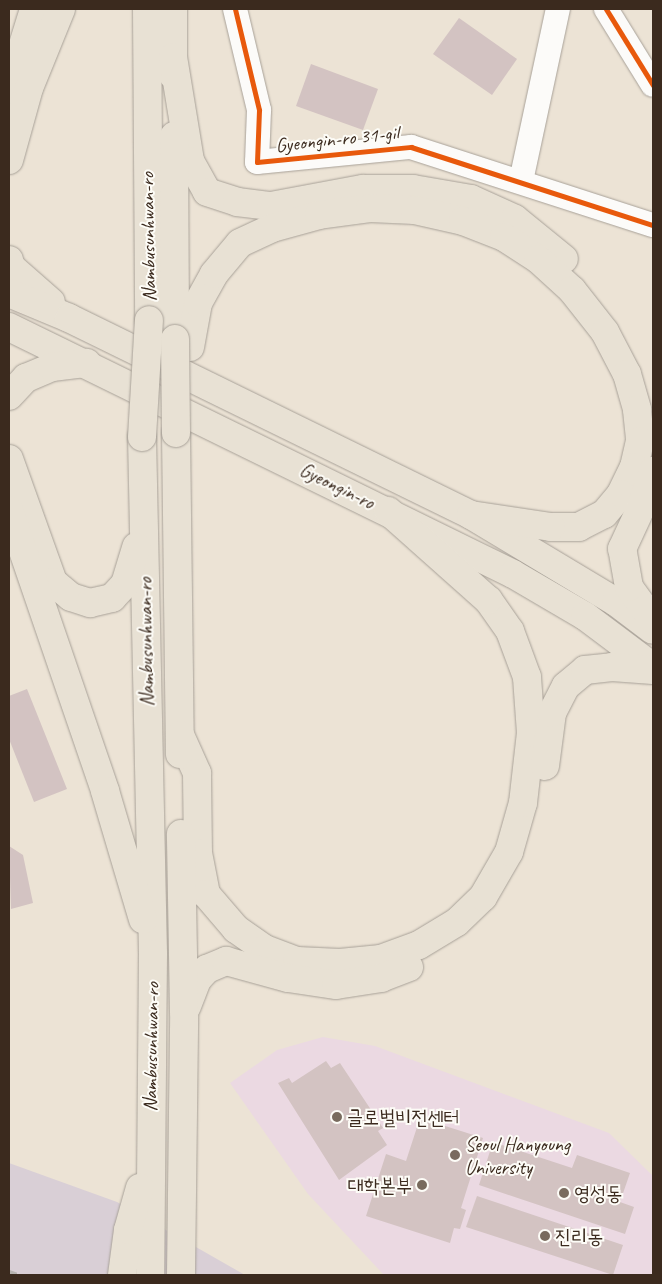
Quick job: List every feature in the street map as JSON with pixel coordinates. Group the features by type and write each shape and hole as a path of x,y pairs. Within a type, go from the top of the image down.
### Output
{"main road":[{"path":"9,90 34,9"},
{"path":"9,160 29,88 61,9"},
{"path":"126,9 146,59"},
{"name":"Nambusunhwan-ro","path":"146,9 149,320 142,437 153,954 149,1156 150,1275"},
{"name":"Nambusunhwan-ro","path":"173,9 182,343 176,433 184,1012 181,1275"},
{"path":"173,57 190,161 207,192 237,202 271,206 363,189 413,189 471,199 515,219 550,245 584,278 619,326 644,370 653,403"},
{"path":"182,343 198,303 214,274 240,243 272,228 319,215 370,208 415,210 444,217 504,237 538,259 572,290 605,332 627,374 637,410 640,441 634,467 620,494 604,514 579,527 551,527 471,515"},
{"path":"9,260 11,267 69,318"},
{"name":"Gyeongin-ro","path":"9,292 69,318 471,515 616,602 653,630"},
{"name":"Gyeongin-ro","path":"9,327 87,363 513,574 577,611 653,668"},
{"path":"9,396 26,378 35,374 52,367 87,363"},
{"path":"9,459 53,582 71,597 90,603 112,598 125,584 144,521"},
{"path":"653,471 641,508 622,549 629,587 653,620"},
{"path":"9,510 105,791 153,954"},
{"path":"180,735 197,773 198,853 206,894 236,929 265,949 297,961 340,963 381,959 419,945 457,922 483,897 509,852 523,803 531,733 527,677 510,631 488,600 388,511"},
{"path":"184,1012 202,974 207,968 226,961 288,978 336,985 382,978 425,960 467,936 497,906 523,857 540,809 552,714 566,686 585,670 612,666 653,668"},
{"path":"122,1275 128,1230 149,1156"}],"street":[{"name":"Gyeongin-ro 31-gil","path":"235,9 259,110 257,162 411,147 653,225"},
{"path":"521,181 558,9"},
{"path":"606,9 653,84"}],"shaded area":[{"name":"Seoul Hanyoung University","path":"323,1037 375,1046 609,1133 653,1176 653,1275 384,1275 308,1194 230,1083 277,1050"},
{"path":"9,1163 117,1202 245,1275 9,1275"}],"building":[{"path":"459,18 517,59 492,95 433,54"},
{"path":"311,64 378,89 363,130 296,106"},
{"path":"27,689 67,789 34,802 9,739 9,696"},
{"path":"9,846 23,855 33,903 11,909"},
{"name":"글로벌비전센터","path":"326,1061 331,1068 340,1063 383,1128 378,1131 387,1145 339,1180 278,1083 289,1078 292,1083"},
{"name":"대학본부","path":"420,1118 483,1138 461,1208 466,1210 460,1229 454,1228 450,1243 366,1216 386,1154 406,1161"},
{"name":"영성동","path":"493,1142 572,1168 577,1155 630,1173 620,1202 634,1207 625,1234 479,1185"},
{"name":"진리동","path":"477,1196 623,1245 613,1275 466,1227"}],"railway":[{"path":"9,1272 18,1275"}],"cycle path":[{"path":"235,9 259,110 257,162 411,147 653,225"},
{"path":"606,9 653,85"}],"place":[{"name":"글로벌비전센터","path":"337,1117"},
{"name":"Seoul Hanyoung University","path":"455,1155"},
{"name":"대학본부","path":"422,1185"},
{"name":"영성동","path":"564,1193"},
{"name":"진리동","path":"545,1236"}]}
